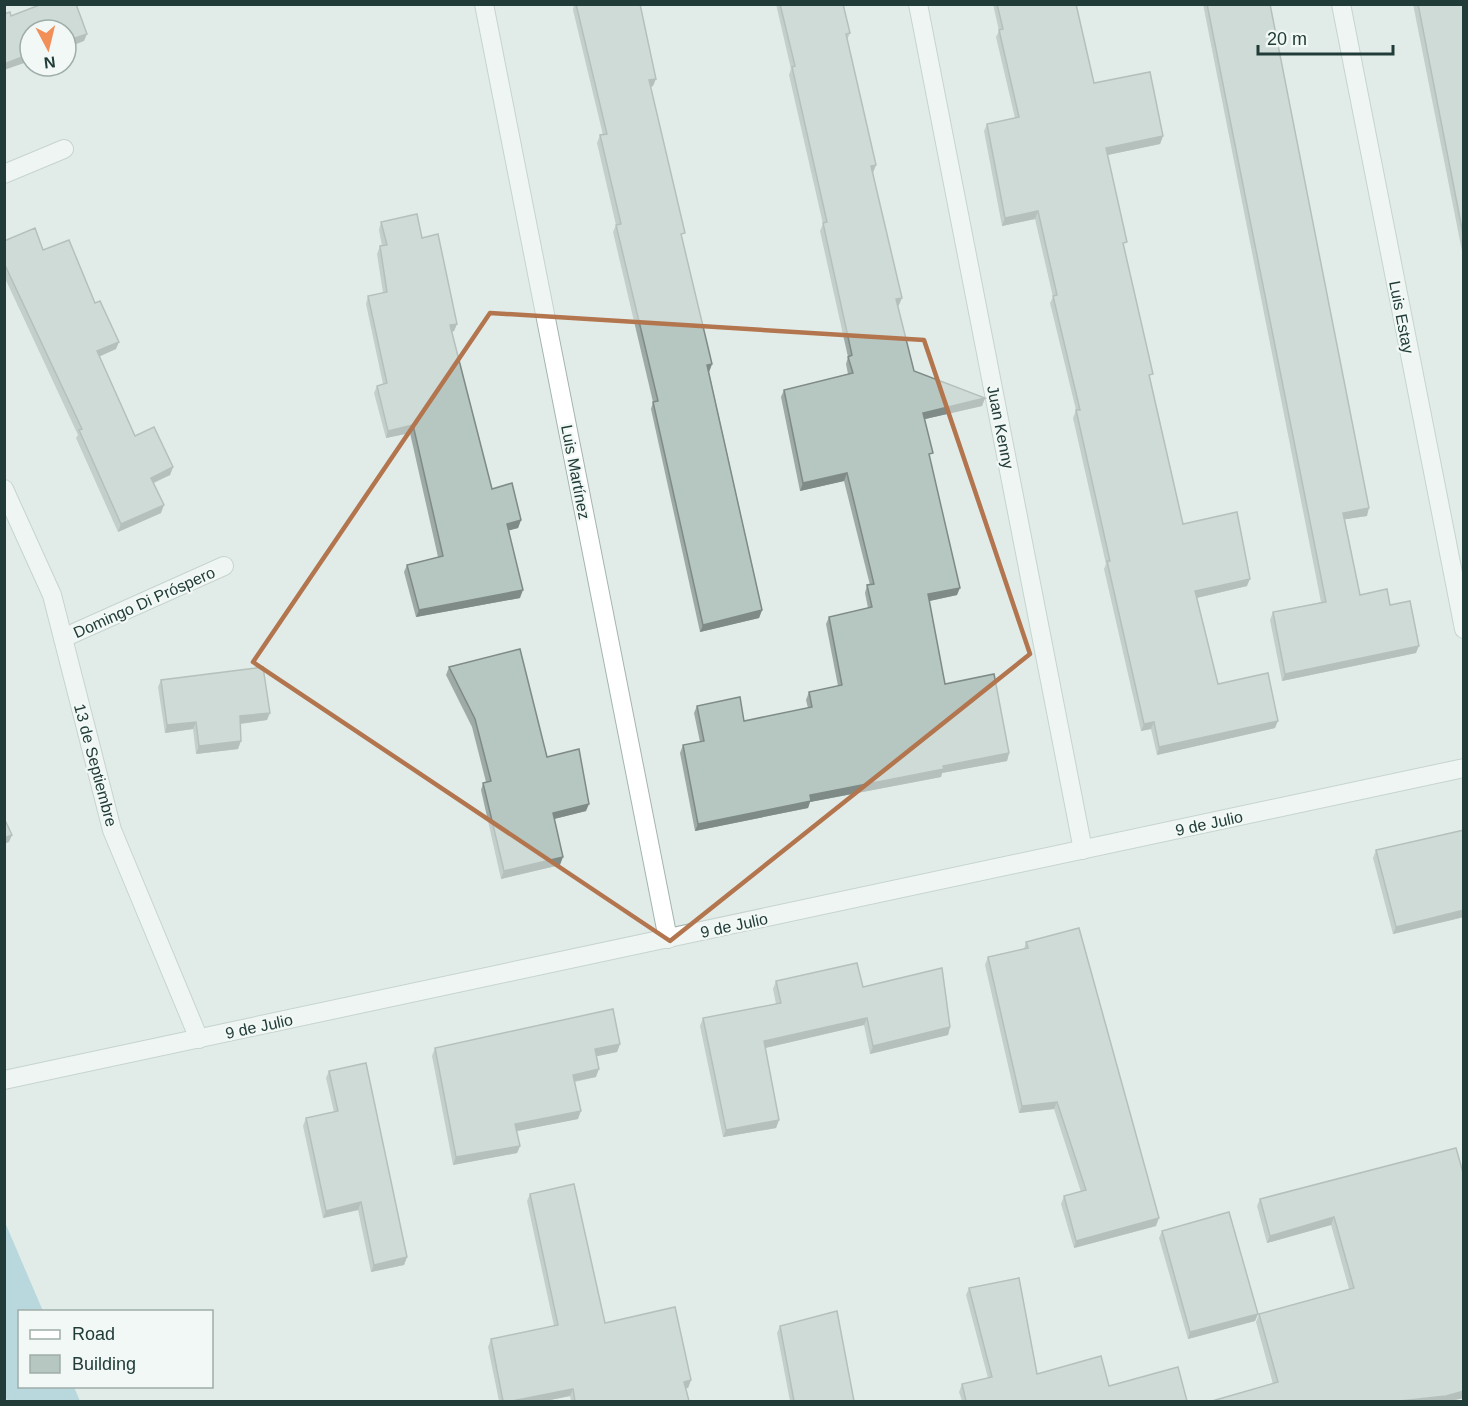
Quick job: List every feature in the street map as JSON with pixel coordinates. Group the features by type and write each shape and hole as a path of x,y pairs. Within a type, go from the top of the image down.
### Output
{"street":[{"name":"Luis Martínez","path":"484,4 668,939"},
{"name":"Juan Kenny","path":"918,4 1083,850"},
{"name":"Luis Estay","path":"1341,4 1464,629"},
{"path":"4,174 64,149"},
{"name":"13 de Septiembre","path":"4,489 52,595 112,830 199,1039"},
{"name":"Domingo Di Próspero","path":"63,638 224,566"},
{"name":"9 de Julio","path":"4,1080 1464,768"}],"highlighted area":[{"path":"490,313 924,340 1030,654 670,941 253,662"}],"water":[{"path":"4,1220 43,1310 18,1310 18,1388 74,1388 80,1401 7,1401 5,1394"}],"building":[{"path":"42,4 76,4 87,34 78,37 78,18 18,18 18,59 4,64 4,14 10,12 11,16"},
{"path":"576,4 640,4 656,79 649,80 685,233 681,234 712,364 707,365 762,610 703,625 653,402 658,401 616,225 621,224 600,135 607,134"},
{"path":"780,4 843,4 850,33 846,34 876,165 871,166 902,298 896,299 914,371 985,398 923,413 933,453 929,454 960,588 928,594 945,684 994,674 1009,753 943,766 944,769 810,795 811,801 698,824 683,745 704,741 697,706 740,697 744,721 812,707 809,692 842,685 829,617 872,607 867,585 874,584 847,473 803,483 784,390 853,373 848,357 852,355 823,223 827,222"},
{"path":"997,4 1076,4 1094,83 1150,72 1163,136 1106,148 1127,242 1123,243 1153,374 1149,375 1183,524 1237,512 1250,579 1195,591 1218,684 1268,673 1278,721 1159,747 1154,722 1144,724 1107,561 1110,561 1076,410 1080,410 1053,296 1057,295 1038,211 1005,218 987,124 1019,117 999,30 1003,29"},
{"path":"1207,4 1270,4 1369,508 1343,513 1360,595 1387,589 1390,605 1410,601 1419,646 1285,674 1273,612 1326,602"},
{"path":"1418,4 1464,4 1464,239"},
{"path":"417,214 422,238 438,234 457,324 450,325 492,489 512,483 521,520 507,524 523,590 419,610 407,565 443,556 413,425 388,431 377,386 387,383 368,296 387,292 380,246 387,245 381,222"},
{"path":"35,228 43,250 69,240 95,303 100,301 119,342 97,351 135,436 154,427 173,467 151,478 164,505 121,524 79,430 82,429 4,263 4,241"},
{"path":"520,649 547,757 579,749 589,804 553,813 563,857 504,871 483,783 491,781 475,719 449,667"},
{"path":"263,667 270,713 240,716 241,741 199,746 196,722 167,725 161,680"},
{"path":"4,818 12,835 4,838"},
{"path":"1464,830 1464,910 1396,927 1376,850"},
{"path":"1079,928 1159,1218 1076,1241 1064,1196 1086,1190 1057,1102 1022,1106 988,957 1028,948 1026,942"},
{"path":"857,963 863,987 942,968 950,1027 873,1046 867,1018 764,1041 779,1120 726,1130 703,1018 781,1003 776,981"},
{"path":"613,1009 620,1044 595,1049 599,1069 573,1075 581,1111 515,1124 520,1146 456,1157 435,1048"},
{"path":"366,1063 407,1257 374,1265 361,1202 326,1211 306,1118 338,1111 329,1071"},
{"path":"1456,1148 1464,1176 1464,1391 1446,1396 1400,1401 1212,1401 1278,1382 1259,1314 1354,1288 1334,1217 1270,1236 1260,1199"},
{"path":"574,1184 605,1323 675,1307 691,1380 684,1382 689,1401 575,1401 573,1389 503,1401 491,1339 558,1325 530,1194"},
{"path":"1229,1212 1258,1314 1190,1332 1162,1231"},
{"path":"1019,1278 1037,1374 1101,1356 1109,1386 1178,1367 1187,1401 966,1401 962,1384 992,1377 969,1288"},
{"path":"837,1311 854,1401 794,1401 780,1326"}]}
